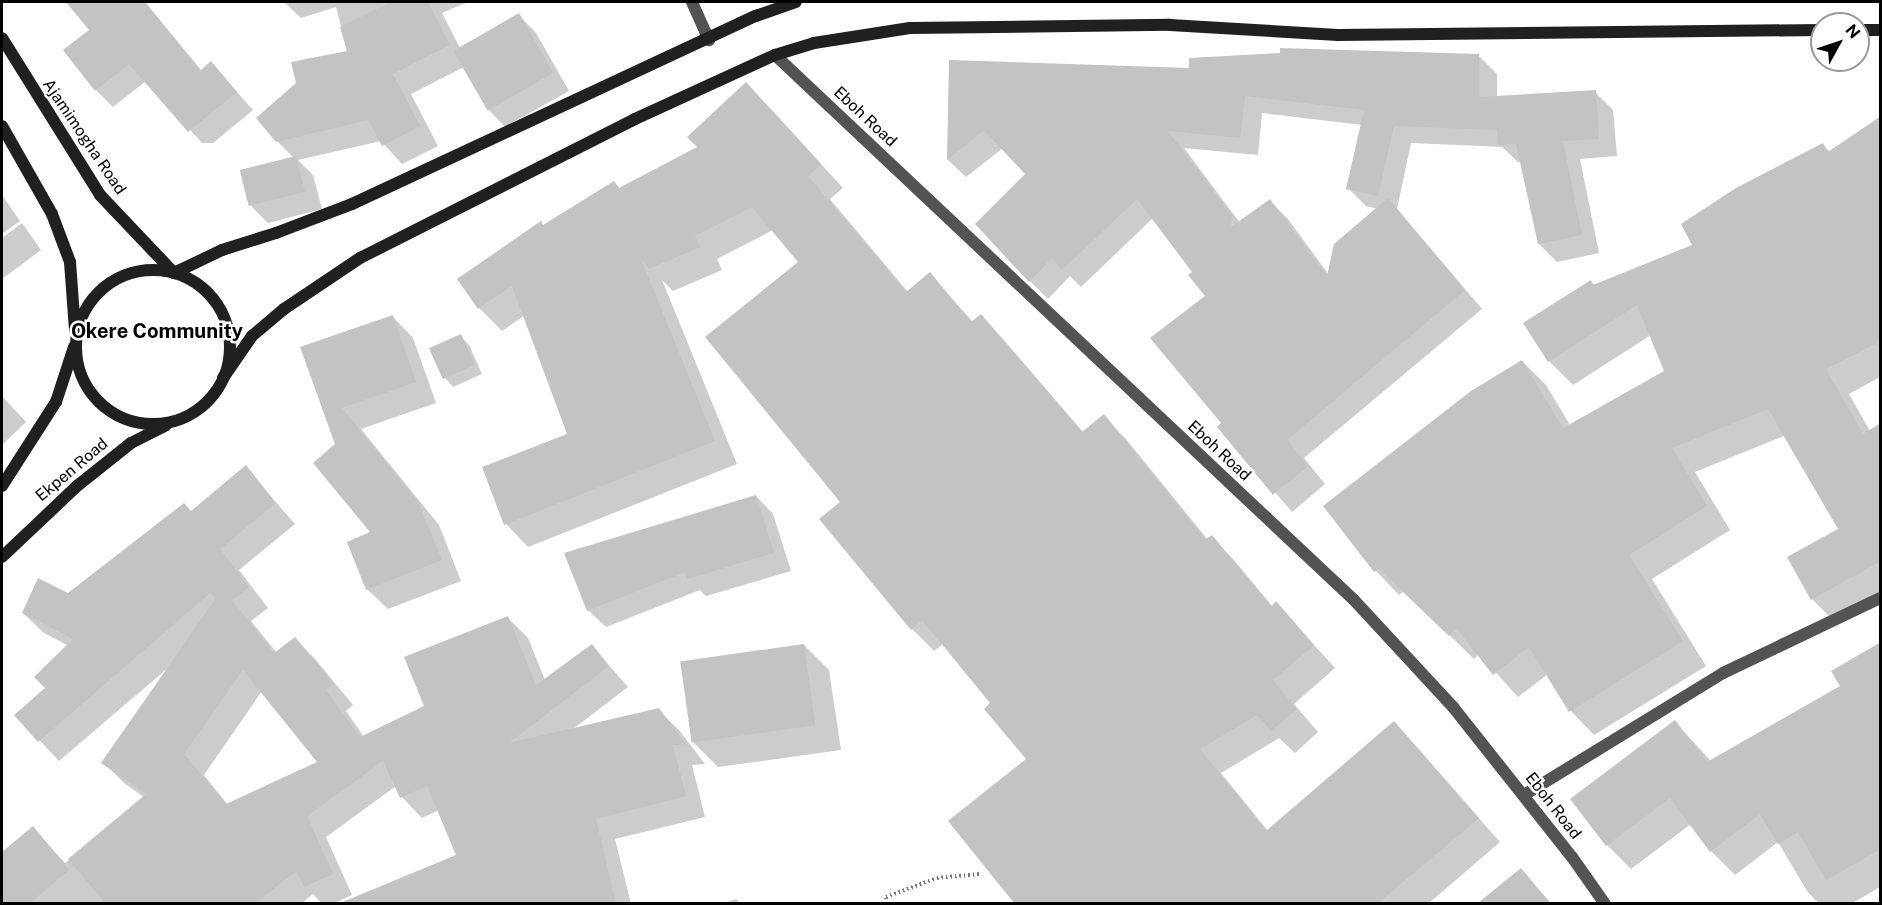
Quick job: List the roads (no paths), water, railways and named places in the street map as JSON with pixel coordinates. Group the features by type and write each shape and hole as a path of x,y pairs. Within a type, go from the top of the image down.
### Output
{"main road":[{"path":"174,273 222,250 276,233 352,204 709,40 756,16 796,2"},
{"path":"2,126 52,214 70,262 78,363 84,379 103,405 124,418 148,424 173,422 194,413 211,398 252,336 284,309 360,258 635,119 775,55 814,43 910,28 1170,26 1338,35 1810,30"},
{"name":"Ajamimogha Road","path":"2,38 100,195 174,273"},
{"path":"2,486 56,402 82,317 93,298 110,283 130,273 152,270 174,273 197,284 216,303 227,327 230,353 223,378"},
{"name":"Ekpen Road","path":"2,557 77,486 130,442 173,422"}],"street":[{"path":"692,2 709,40"},
{"name":"Eboh Road","path":"775,55 1354,600 1453,707 1524,795 1605,903"},
{"path":"1524,795 1723,672 1881,598"}],"district":[{"name":"Okere Community","path":"157,331"}]}
